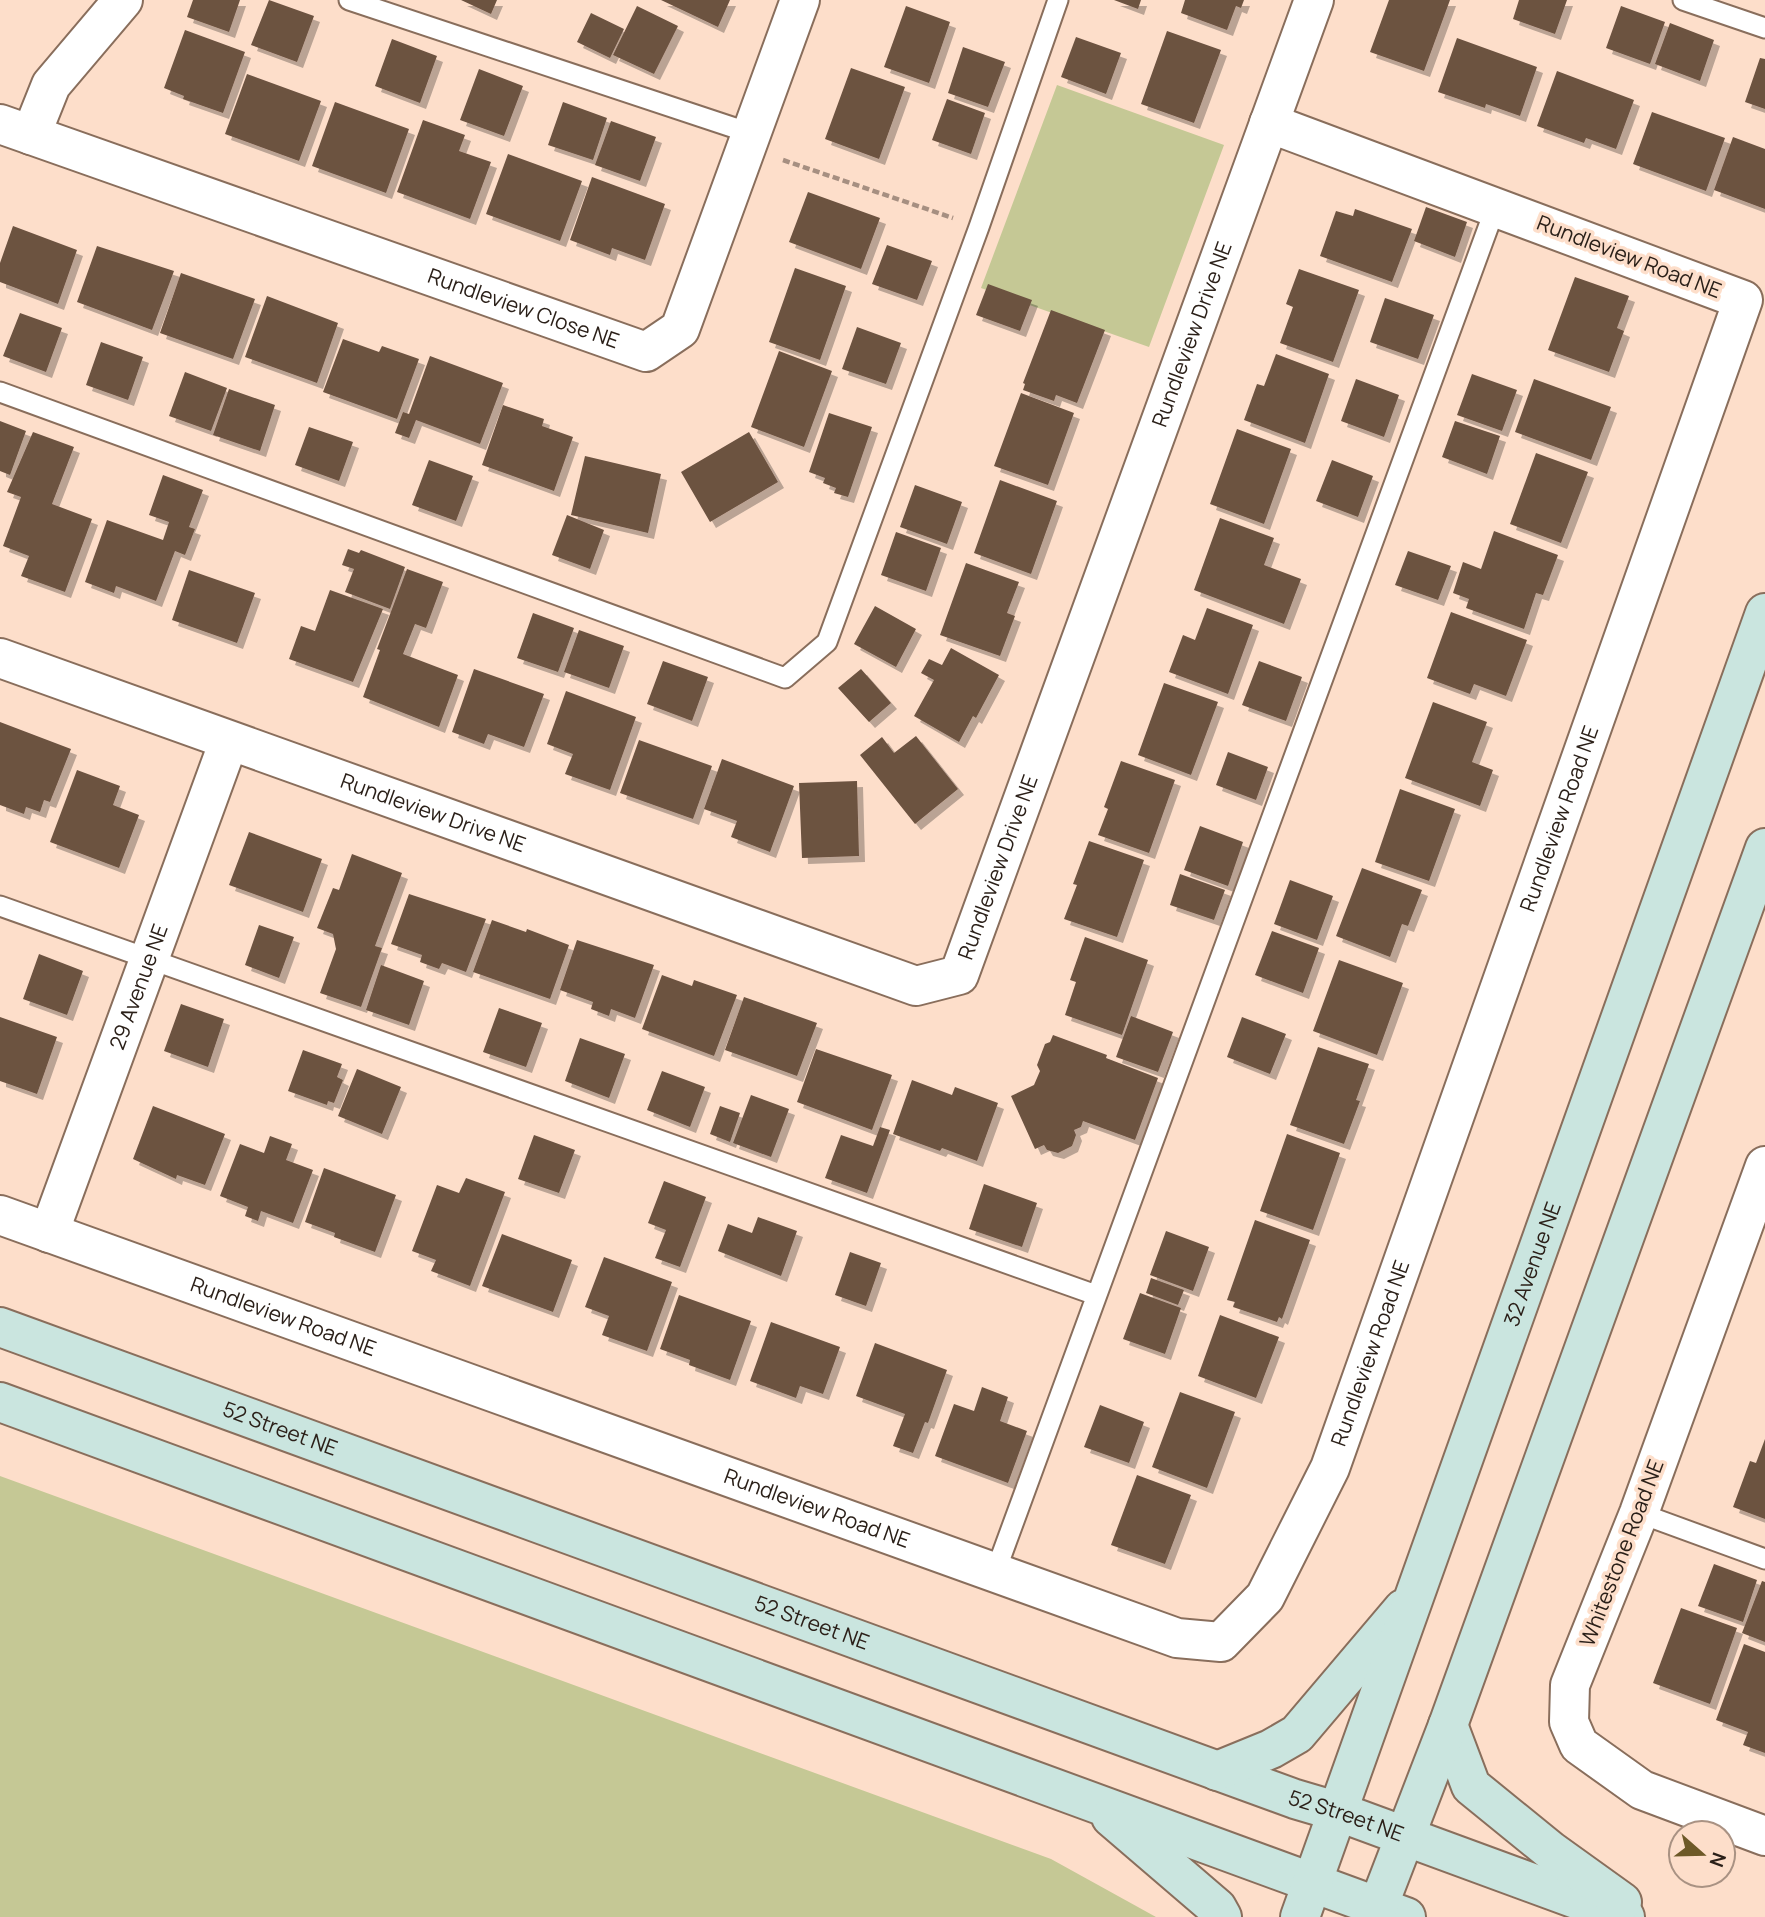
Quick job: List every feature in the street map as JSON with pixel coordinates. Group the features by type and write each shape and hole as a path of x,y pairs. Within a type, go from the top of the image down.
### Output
{"main road":[{"name":"32 Avenue NE","path":"1300,1917 1765,613"},
{"path":"0,1402 1311,1881 1386,1914 1405,1836 1448,1725 1765,848"},
{"name":"52 Street NE","path":"0,1327 1625,1917"},
{"path":"1217,1770 1271,1749 1297,1734 1361,1656 1416,1595"},
{"path":"1448,1725 1471,1786 1551,1851 1643,1917"},
{"path":"1094,1802 1223,1917"}],"street":[{"name":"Rundleview Close NE","path":"123,0 15,129 646,352 680,329 800,0"},
{"name":"Rundleview Drive NE","path":"0,658 916,986 959,975 1314,0"},
{"name":"Rundleview Road NE","path":"0,1215 1177,1638 1222,1642 1265,1597 1330,1468 1754,297 1269,123"},
{"name":"29 Avenue NE","path":"49,1233 229,741"},
{"name":"Whitestone Road NE","path":"1765,1166 1639,1513 1570,1685 1569,1722 1578,1745 1642,1790 1765,1836"}],"lane":[{"path":"349,0 750,133"},
{"path":"0,392 785,678 827,642 979,228 1058,0"},
{"path":"1683,0 1765,29"},
{"path":"995,1573 1496,206"},
{"path":"0,906 1096,1295"},
{"path":"1639,1513 1765,1559"}],"path":[{"path":"750,133 773,156 979,228"}],"green space":[{"path":"1057,85 1224,145 1149,347 981,288"},
{"path":"0,1476 1051,1859 1156,1917 0,1917"}],"building":[{"path":"193,0 240,0 229,32 187,17"},
{"path":"269,0 314,16 297,62 251,45"},
{"path":"461,0 497,0 491,14"},
{"path":"661,0 730,0 718,27"},
{"path":"1114,0 1141,0 1138,9"},
{"path":"1185,0 1244,0 1241,8 1236,6 1227,30 1181,13"},
{"path":"1389,0 1450,0 1424,71 1370,52"},
{"path":"1519,0 1567,0 1555,34 1513,19"},
{"path":"637,6 678,26 654,74 613,55"},
{"path":"906,6 950,22 929,83 884,67"},
{"path":"1621,6 1665,22 1650,64 1606,48"},
{"path":"591,13 624,29 610,58 577,42"},
{"path":"1670,23 1714,40 1700,81 1655,64"},
{"path":"185,30 245,52 223,113 183,99 184,96 164,88"},
{"path":"1167,31 1221,50 1194,123 1141,104"},
{"path":"1076,37 1121,53 1106,94 1061,77"},
{"path":"1457,38 1537,67 1520,116 1486,104 1485,108 1438,92"},
{"path":"392,39 437,56 420,103 375,86"},
{"path":"963,47 1005,62 988,107 948,93"},
{"path":"1760,58 1765,59 1765,109 1745,102"},
{"path":"851,68 905,87 879,159 825,139"},
{"path":"479,69 523,86 504,136 460,120"},
{"path":"1557,71 1634,100 1616,149 1586,138 1584,143 1537,126"},
{"path":"247,74 321,101 299,161 225,134"},
{"path":"947,99 985,113 971,154 932,140"},
{"path":"335,102 409,129 386,193 312,166"},
{"path":"563,102 607,118 593,160 548,145"},
{"path":"1652,112 1725,138 1706,191 1633,164"},
{"path":"423,120 465,135 459,151 491,162 470,219 397,192"},
{"path":"611,121 656,137 640,181 595,165"},
{"path":"1733,137 1765,149 1765,209 1714,190"},
{"path":"508,154 582,181 560,241 486,214"},
{"path":"592,177 665,204 645,260 612,248 610,255 570,240"},
{"path":"808,192 880,218 861,269 789,242"},
{"path":"1426,207 1467,222 1455,257 1414,241"},
{"path":"1355,209 1412,229 1392,282 1320,256 1336,211 1353,216"},
{"path":"13,226 77,250 58,304 0,282 0,263"},
{"path":"887,245 932,261 917,300 872,284"},
{"path":"97,246 174,271 152,330 77,302"},
{"path":"795,268 846,286 820,360 769,342"},
{"path":"1299,269 1359,290 1333,362 1280,343 1293,307 1286,304"},
{"path":"181,273 255,299 233,359 160,333"},
{"path":"1575,277 1629,296 1617,328 1624,331 1609,372 1548,350"},
{"path":"988,284 1032,300 1020,331 976,315"},
{"path":"267,296 338,323 317,383 245,357"},
{"path":"1385,298 1434,315 1418,359 1370,342"},
{"path":"1051,310 1105,330 1077,403 1056,395 1054,401 1023,390 1023,383"},
{"path":"20,313 62,328 46,372 3,356"},
{"path":"857,327 901,343 886,384 842,369"},
{"path":"343,339 379,352 382,346 419,359 397,419 323,392"},
{"path":"101,342 143,357 128,400 86,385"},
{"path":"779,351 832,371 804,447 751,427"},
{"path":"1276,354 1329,374 1305,443 1244,420 1257,384 1264,386"},
{"path":"430,356 503,383 480,444 416,420 409,438 395,433 403,412 409,414"},
{"path":"185,372 227,388 211,431 169,416"},
{"path":"1472,374 1517,390 1502,431 1457,415"},
{"path":"1356,379 1399,395 1384,437 1341,421"},
{"path":"1534,379 1611,407 1591,460 1515,432"},
{"path":"229,389 275,405 260,451 213,435"},
{"path":"1021,393 1074,413 1048,485 994,466"},
{"path":"503,405 544,419 542,426 573,437 554,491 482,465"},
{"path":"829,413 872,427 848,497 834,493 836,488 823,483 825,478 809,472"},
{"path":"0,421 26,431 10,475 0,471"},
{"path":"1455,421 1500,436 1487,474 1442,457"},
{"path":"309,427 353,442 339,481 295,465"},
{"path":"1237,429 1291,449 1264,524 1210,504"},
{"path":"33,432 74,447 52,504 92,519 65,592 21,576 29,556 3,546 21,497 7,492"},
{"path":"749,432 778,482 710,522 681,472"},
{"path":"1536,453 1588,472 1561,543 1510,524"},
{"path":"585,456 661,474 648,533 571,515"},
{"path":"429,460 473,476 456,521 412,505"},
{"path":"1332,460 1373,476 1358,517 1316,501"},
{"path":"163,475 203,490 189,527 195,529 185,555 175,551 156,601 116,586 114,593 85,582 107,520 163,540 169,522 149,515"},
{"path":"1000,480 1057,501 1031,574 974,553"},
{"path":"915,485 962,502 947,544 900,527"},
{"path":"567,515 604,530 590,569 552,555"},
{"path":"1220,518 1274,538 1264,565 1301,579 1284,624 1194,590"},
{"path":"1494,531 1558,555 1543,595 1536,593 1524,629 1466,608 1469,599 1453,593 1463,562 1481,569"},
{"path":"896,532 941,548 926,591 881,575"},
{"path":"348,549 359,553 361,550 405,567 390,609 345,592 354,569 342,565"},
{"path":"1408,551 1451,566 1438,600 1395,585"},
{"path":"966,563 1019,582 1007,613 1015,616 1000,656 940,635"},
{"path":"407,569 443,582 426,628 415,624 403,654 458,675 439,727 363,697 380,650 377,649"},
{"path":"189,570 255,593 237,643 172,620"},
{"path":"330,590 383,609 353,682 289,659 301,626 315,631"},
{"path":"875,606 916,629 896,667 854,644"},
{"path":"1207,608 1253,625 1228,694 1169,672 1183,635 1195,640"},
{"path":"1451,612 1527,640 1506,696 1474,684 1470,694 1427,678"},
{"path":"533,613 574,628 558,672 517,658"},
{"path":"579,630 624,646 609,688 564,672"},
{"path":"951,648 999,675 976,718 973,716 959,742 914,716 934,680 921,673 929,659 942,665"},
{"path":"663,661 708,677 692,721 647,704"},
{"path":"1259,661 1302,677 1286,721 1242,705"},
{"path":"474,669 544,694 524,747 488,734 484,744 452,732"},
{"path":"861,669 891,703 869,722 838,688"},
{"path":"1164,683 1218,702 1191,775 1138,755"},
{"path":"566,691 636,717 610,790 565,774 573,754 547,744"},
{"path":"1433,702 1487,722 1472,762 1493,770 1480,806 1405,778"},
{"path":"0,722 71,749 50,802 44,800 40,812 26,807 24,814 0,805"},
{"path":"916,736 958,789 915,824 860,755 882,737 894,753"},
{"path":"639,740 712,766 693,819 620,793"},
{"path":"1228,752 1268,767 1256,800 1216,785"},
{"path":"722,759 794,786 770,852 731,837 737,821 704,809"},
{"path":"1121,761 1175,780 1149,853 1098,835 1108,809 1104,807"},
{"path":"77,770 120,786 113,805 139,815 119,868 50,842"},
{"path":"857,781 859,856 802,858 799,783"},
{"path":"1400,789 1455,809 1429,881 1375,862"},
{"path":"1200,826 1243,842 1228,886 1184,870"},
{"path":"249,832 322,859 303,912 229,885"},
{"path":"1089,841 1144,860 1117,937 1064,919 1077,885 1073,884"},
{"path":"352,854 402,873 375,946 382,948 361,1007 320,993 336,949 333,934 317,928 333,888 339,890"},
{"path":"1362,868 1422,890 1408,926 1402,924 1390,957 1336,936"},
{"path":"1180,874 1225,890 1214,920 1170,905"},
{"path":"1290,880 1333,896 1317,940 1274,924"},
{"path":"409,894 486,919 466,972 442,963 439,969 420,962 422,955 391,944"},
{"path":"492,920 526,932 527,929 569,945 550,999 473,972"},
{"path":"259,925 294,937 279,978 245,965"},
{"path":"1272,931 1319,948 1303,993 1255,975"},
{"path":"1085,937 1148,960 1122,1035 1065,1015 1076,982 1070,980"},
{"path":"577,940 654,965 635,1018 611,1009 609,1016 591,1009 593,1002 560,990"},
{"path":"39,954 83,971 67,1015 23,999"},
{"path":"1339,960 1403,983 1377,1055 1313,1031"},
{"path":"381,965 424,981 409,1025 366,1010"},
{"path":"662,975 692,986 694,980 737,995 714,1056 642,1029"},
{"path":"744,997 817,1023 797,1076 725,1050"},
{"path":"181,1004 224,1019 208,1067 164,1051"},
{"path":"499,1008 542,1023 526,1067 483,1052"},
{"path":"1131,1016 1173,1032 1158,1072 1116,1057"},
{"path":"0,1017 57,1037 37,1094 0,1081"},
{"path":"1242,1017 1286,1034 1270,1074 1227,1057"},
{"path":"1053,1035 1158,1078 1135,1140 1083,1121 1081,1127 1074,1130 1076,1135 1072,1146 1058,1153 1047,1150 1044,1145 1035,1149 1011,1096 1034,1085 1040,1071 1037,1065 1045,1044 1050,1042"},
{"path":"580,1038 625,1054 609,1098 565,1081"},
{"path":"1318,1047 1369,1064 1356,1100 1360,1101 1344,1144 1290,1125"},
{"path":"816,1049 892,1075 872,1130 797,1102"},
{"path":"303,1050 342,1064 337,1077 343,1080 334,1103 328,1101 327,1105 288,1091"},
{"path":"357,1069 401,1087 382,1134 338,1116"},
{"path":"662,1071 705,1087 690,1127 647,1110"},
{"path":"912,1080 952,1095 955,1087 998,1103 977,1161 893,1134"},
{"path":"751,1095 789,1109 771,1157 733,1143"},
{"path":"153,1106 225,1134 205,1185 177,1175 176,1179 133,1159"},
{"path":"720,1106 740,1113 730,1142 710,1134"},
{"path":"880,1127 890,1130 867,1193 825,1178 841,1135 873,1146"},
{"path":"1287,1134 1340,1153 1313,1230 1260,1211"},
{"path":"534,1135 575,1150 559,1193 518,1179"},
{"path":"270,1136 292,1144 286,1160 313,1170 293,1223 261,1211 258,1221 245,1216 248,1207 220,1196 240,1144 264,1153"},
{"path":"324,1168 396,1195 375,1252 334,1237 335,1233 305,1222"},
{"path":"466,1178 505,1192 470,1286 431,1271 436,1260 412,1251 437,1185 459,1193"},
{"path":"664,1181 706,1197 680,1267 655,1258 666,1230 648,1223"},
{"path":"984,1184 1037,1203 1022,1247 969,1229"},
{"path":"758,1217 797,1231 781,1276 718,1251 728,1224 752,1233"},
{"path":"1255,1220 1310,1240 1282,1319 1279,1317 1277,1322 1233,1307 1235,1302 1227,1300"},
{"path":"1166,1231 1209,1247 1193,1291 1150,1275"},
{"path":"502,1234 572,1260 553,1312 482,1286"},
{"path":"850,1252 881,1263 866,1306 835,1295"},
{"path":"604,1257 672,1282 647,1351 602,1335 609,1316 585,1307"},
{"path":"1151,1278 1184,1290 1178,1305 1146,1293"},
{"path":"1140,1293 1181,1308 1165,1354 1123,1339"},
{"path":"679,1295 751,1321 730,1380 689,1365 690,1360 660,1349"},
{"path":"1220,1315 1279,1337 1256,1398 1198,1376"},
{"path":"771,1322 840,1347 823,1394 800,1386 796,1398 750,1381"},
{"path":"875,1343 947,1370 928,1423 925,1422 913,1453 893,1446 905,1414 856,1396"},
{"path":"982,1387 1008,1397 1000,1421 1027,1431 1008,1483 935,1456 954,1404 974,1411"},
{"path":"1180,1392 1235,1412 1207,1488 1152,1467"},
{"path":"1100,1405 1144,1422 1129,1463 1084,1447"},
{"path":"1765,1439 1765,1519 1733,1507 1750,1461 1756,1463"},
{"path":"1137,1475 1191,1495 1165,1564 1111,1545"},
{"path":"1714,1564 1757,1580 1743,1622 1698,1606"},
{"path":"1762,1581 1765,1582 1765,1642 1742,1633"},
{"path":"1681,1608 1737,1628 1710,1704 1653,1683"},
{"path":"1744,1644 1765,1652 1765,1753 1743,1745 1748,1732 1716,1720"}]}
